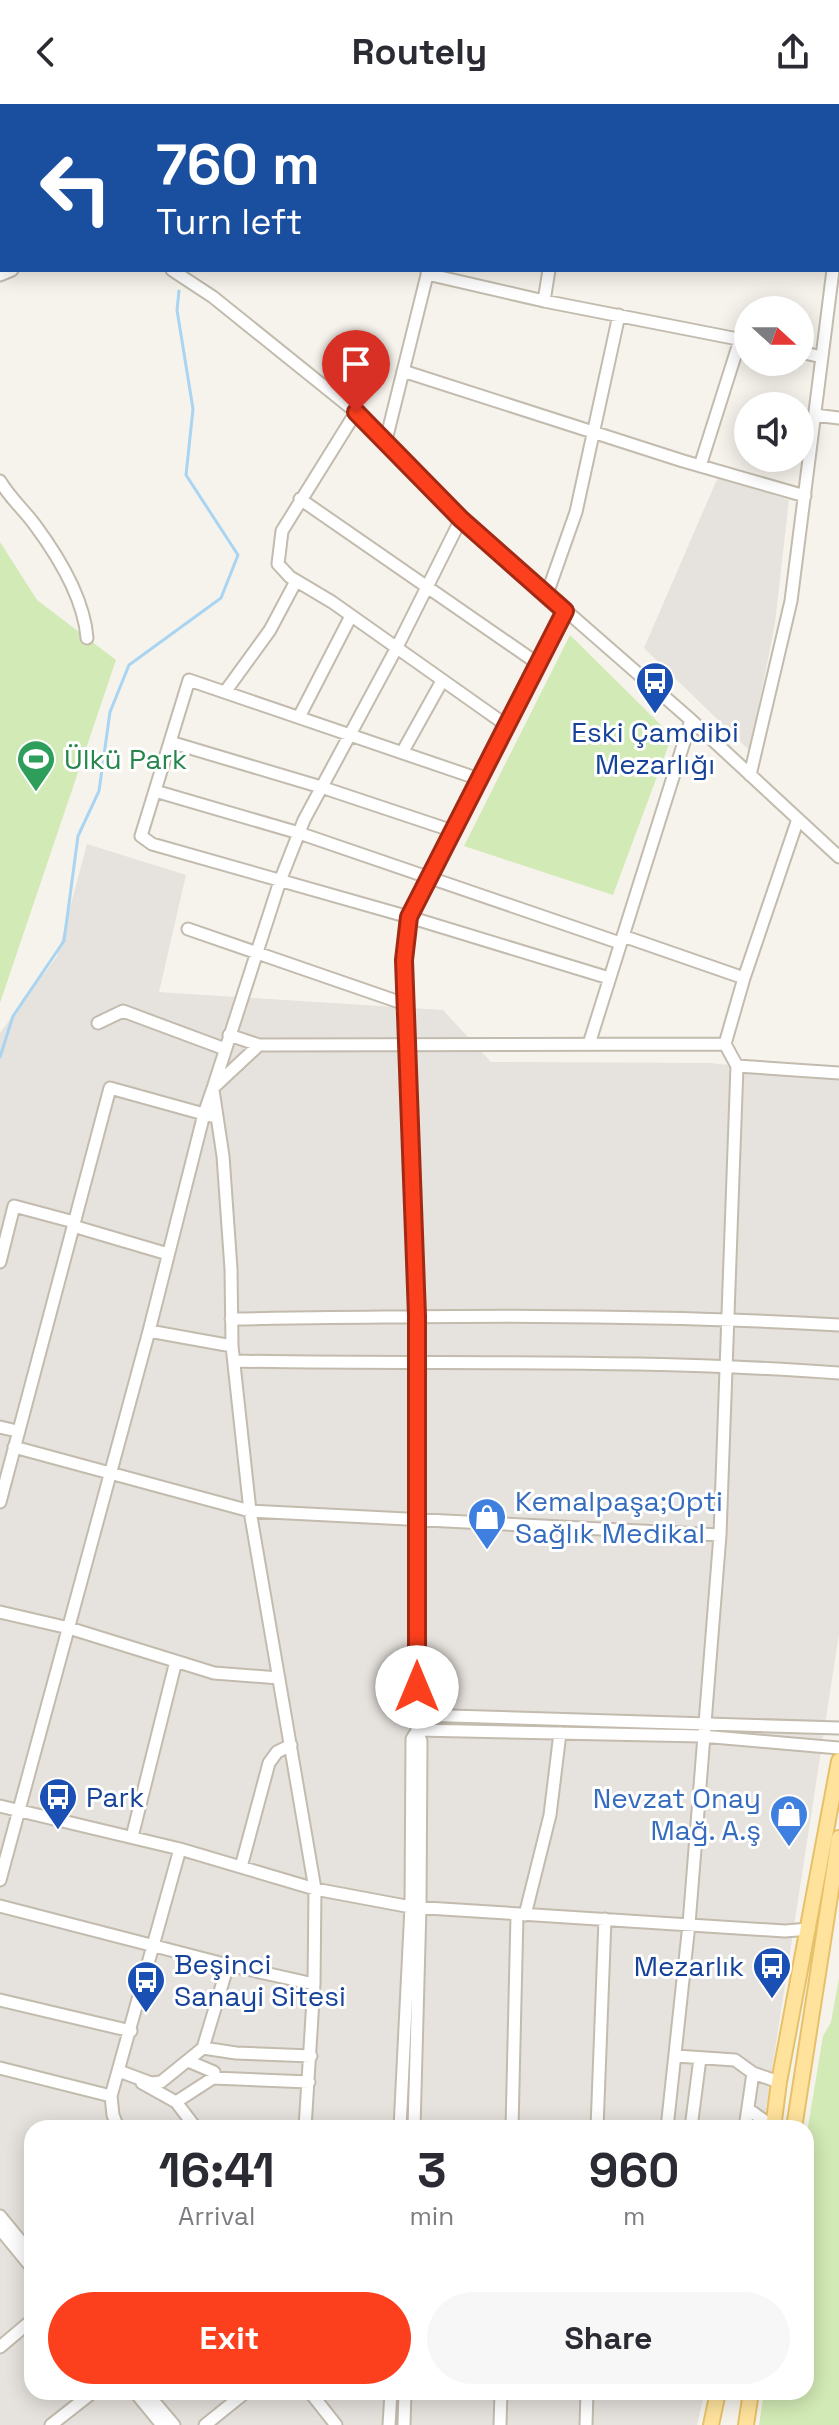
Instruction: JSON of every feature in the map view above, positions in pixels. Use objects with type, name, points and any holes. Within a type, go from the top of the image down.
[{"type":"main road","points":[[774,2120],[839,1761]]},
{"type":"main road","points":[[795,2120],[839,1838]]},
{"type":"main road","points":[[711,2425],[716,2400]]},
{"type":"main road","points":[[746,2425],[750,2400]]},
{"type":"street","points":[[175,272],[213,297],[356,412],[461,519],[691,720],[838,858]]},
{"type":"street","points":[[386,440],[427,272],[544,301],[734,339]]},
{"type":"street","points":[[544,301],[549,272]]},
{"type":"street","points":[[750,775],[791,601],[833,272]]},
{"type":"street","points":[[547,594],[576,512],[619,315]]},
{"type":"street","points":[[814,355],[822,357]]},
{"type":"street","points":[[700,466],[734,369]]},
{"type":"street","points":[[403,371],[700,466],[805,496]]},
{"type":"street","points":[[356,412],[282,531],[278,564],[296,581],[506,725]]},
{"type":"street","points":[[815,415],[839,418]]},
{"type":"street","points":[[0,481],[8,495],[35,525],[77,594],[85,617],[87,638]]},
{"type":"street","points":[[300,499],[537,663]]},
{"type":"street","points":[[0,1880],[149,1331],[204,1114],[280,881],[321,787],[396,649],[461,519]]},
{"type":"street","points":[[225,692],[270,630],[296,581]]},
{"type":"street","points":[[414,2120],[421,1741],[417,1731],[417,1316],[404,960],[409,917],[565,611]]},
{"type":"street","points":[[299,717],[351,616]]},
{"type":"street","points":[[479,779],[189,680],[141,836],[152,844],[609,978]]},
{"type":"street","points":[[403,751],[442,681]]},
{"type":"street","points":[[589,1044],[691,720]]},
{"type":"street","points":[[170,742],[453,831]]},
{"type":"street","points":[[155,791],[299,833],[744,978]]},
{"type":"street","points":[[668,2120],[689,1924],[720,1535],[737,1066],[725,1044],[798,819]]},
{"type":"street","points":[[188,929],[405,1004]]},
{"type":"street","points":[[98,1023],[123,1011],[225,1049]]},
{"type":"street","points":[[229,1035],[259,1045],[725,1044]]},
{"type":"street","points":[[213,1089],[259,1045]]},
{"type":"street","points":[[737,1066],[839,1073]]},
{"type":"street","points":[[0,1502],[110,1088],[219,1118]]},
{"type":"street","points":[[213,1089],[219,1118],[231,1269],[232,1346],[250,1511],[315,1889],[314,1984],[306,2120]]},
{"type":"street","points":[[0,1262],[14,1206],[168,1254]]},
{"type":"street","points":[[231,1319],[417,1316],[728,1319],[839,1325]]},
{"type":"street","points":[[149,1331],[232,1346]]},
{"type":"street","points":[[234,1361],[417,1365],[726,1365],[839,1373]]},
{"type":"street","points":[[0,1427],[17,1431]]},
{"type":"street","points":[[14,1447],[250,1511],[720,1535]]},
{"type":"street","points":[[0,1612],[69,1628],[214,1673],[279,1678]]},
{"type":"street","points":[[132,1837],[176,1661]]},
{"type":"street","points":[[417,1715],[703,1730],[839,1748]]},
{"type":"street","points":[[417,1731],[560,1733],[839,1728]]},
{"type":"street","points":[[512,2120],[521,1915],[550,1815],[560,1733]]},
{"type":"street","points":[[241,1867],[269,1763],[277,1752],[291,1745]]},
{"type":"street","points":[[0,1806],[180,1849],[315,1889],[416,1907],[785,1931],[809,1929]]},
{"type":"street","points":[[115,2120],[111,2096],[180,1849]]},
{"type":"street","points":[[0,1906],[314,1984]]},
{"type":"street","points":[[401,2120],[416,1907]]},
{"type":"street","points":[[597,2120],[605,1919]]},
{"type":"street","points":[[119,2071],[151,2083],[161,2082],[203,2048],[228,1965]]},
{"type":"street","points":[[0,2000],[131,2031]]},
{"type":"street","points":[[203,2048],[311,2056]]},
{"type":"street","points":[[176,2102],[213,2075],[219,2051]]},
{"type":"street","points":[[676,2056],[735,2060],[753,2073],[779,2082]]},
{"type":"street","points":[[692,2120],[700,2058]]},
{"type":"street","points":[[188,2061],[213,2075],[309,2082]]},
{"type":"street","points":[[0,2068],[111,2096]]},
{"type":"street","points":[[119,2071],[176,2102],[190,2120]]},
{"type":"street","points":[[746,2120],[753,2073]]},
{"type":"street","points":[[748,2109],[762,2120]]},
{"type":"street","points":[[0,2216],[24,2245]]},
{"type":"street","points":[[0,2229],[24,2258]]},
{"type":"street","points":[[0,2347],[24,2327]]},
{"type":"street","points":[[51,2425],[83,2400]]},
{"type":"street","points":[[142,2400],[162,2425]]},
{"type":"street","points":[[153,2400],[174,2425]]},
{"type":"street","points":[[205,2425],[236,2400]]},
{"type":"street","points":[[316,2400],[336,2425]]},
{"type":"street","points":[[389,2425],[391,2400]]},
{"type":"street","points":[[404,2425],[405,2400]]},
{"type":"street","points":[[500,2425],[501,2400]]},
{"type":"street","points":[[586,2425],[587,2400]]},
{"type":"shaded area","points":[[718,477],[789,500],[775,623],[750,751],[644,648]]},
{"type":"shaded area","points":[[87,844],[186,875],[159,992],[443,1010],[491,1062],[710,1063],[839,1077],[839,1634],[764,2120],[24,2120],[24,2400],[703,2400],[697,2425],[0,2425],[0,1033],[57,956]]},
{"type":"green space","name":"Ülkü Park","points":[[0,542],[37,600],[116,660],[0,1003]]},
{"type":"green space","points":[[570,635],[672,736],[613,895],[464,846]]},
{"type":"green space","points":[[839,1978],[839,2425],[759,2425],[763,2400],[814,2400],[814,2120],[809,2120],[823,2036],[831,2022]]},
{"type":"waterway","points":[[0,1057],[13,1016],[64,941],[78,836],[99,791],[110,712],[129,665],[221,598],[238,555],[186,475],[193,409],[177,310],[179,291]]},
{"type":"place","name":"Eski Çamdibi Mezarlığı","points":[[655,715]]},
{"type":"place","name":"Ülkü Park","points":[[36,793]]},
{"type":"place","name":"Kemalpaşa;Opti Sağlık Medikal","points":[[487,1551]]},
{"type":"place","name":"Park","points":[[58,1831]]},
{"type":"place","name":"Nevzat Onay Mağ. A.ş","points":[[789,1848]]},
{"type":"place","name":"Mezarlık","points":[[772,2000]]},
{"type":"place","name":"Beşinci Sanayi Sitesi","points":[[146,2014]]},
{"type":"route","points":[[356,412],[461,519],[565,611],[409,917],[404,960],[417,1316],[417,1687]]}]
